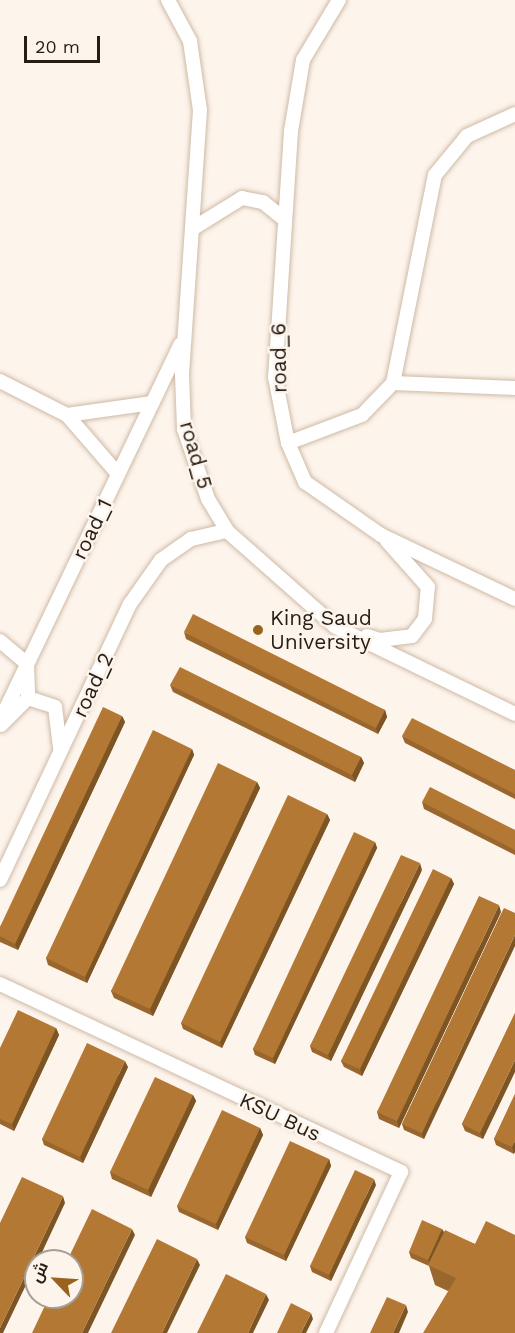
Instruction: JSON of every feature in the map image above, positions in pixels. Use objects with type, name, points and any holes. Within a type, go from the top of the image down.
[{"type":"lane","name":"road_5","points":[[168,0],[190,41],[198,78],[192,230],[184,337],[184,429],[208,499],[227,531],[336,627],[515,714]]},
{"type":"lane","name":"road_6","points":[[339,0],[303,60],[284,219],[275,377],[288,443],[305,482],[381,535],[515,599]]},
{"type":"lane","points":[[288,443],[362,415],[393,383],[435,175],[467,136],[515,114]]},
{"type":"lane","points":[[192,230],[242,198],[263,202],[284,219]]},
{"type":"lane","name":"road_1","points":[[0,721],[184,337]]},
{"type":"lane","points":[[0,381],[67,415],[118,474]]},
{"type":"lane","points":[[393,383],[515,388]]},
{"type":"lane","points":[[67,415],[152,403]]},
{"type":"lane","name":"road_2","points":[[0,880],[130,604],[161,560],[191,538],[227,531]]},
{"type":"lane","points":[[336,627],[381,640],[412,636],[425,619],[428,587],[381,535]]},
{"type":"lane","points":[[0,641],[27,664],[28,698],[0,726]]},
{"type":"lane","points":[[28,698],[55,707],[62,726],[60,756]]},
{"type":"lane","name":"KSU Bus","points":[[0,984],[401,1172],[326,1333]]},
{"type":"building","points":[[193,614],[385,710],[376,728],[184,632]]},
{"type":"building","points":[[180,667],[361,757],[352,775],[170,685]]},
{"type":"building","points":[[103,707],[122,716],[15,944],[0,936],[0,927]]},
{"type":"building","points":[[412,718],[515,770],[515,794],[402,736]]},
{"type":"building","points":[[153,730],[192,749],[85,977],[46,958]]},
{"type":"building","points":[[218,763],[257,782],[150,1009],[111,991]]},
{"type":"building","points":[[430,787],[515,830],[515,850],[422,802]]},
{"type":"building","points":[[288,795],[327,814],[220,1042],[181,1023]]},
{"type":"building","points":[[354,832],[375,842],[273,1058],[253,1049]]},
{"type":"building","points":[[401,855],[420,863],[328,1055],[310,1046]]},
{"type":"building","points":[[433,869],[451,878],[360,1069],[341,1061]]},
{"type":"building","points":[[479,896],[499,905],[397,1121],[377,1112]]},
{"type":"building","points":[[504,908],[515,913],[515,935],[422,1133],[402,1124]]},
{"type":"building","points":[[18,1010],[56,1028],[12,1124],[0,1119],[0,1048]]},
{"type":"building","points":[[515,1013],[515,1060],[480,1133],[462,1124]]},
{"type":"building","points":[[87,1043],[125,1061],[80,1157],[42,1139]]},
{"type":"building","points":[[155,1077],[193,1095],[148,1190],[110,1172]]},
{"type":"building","points":[[515,1094],[515,1141],[512,1147],[494,1139]]},
{"type":"building","points":[[222,1110],[260,1128],[216,1224],[177,1206]]},
{"type":"building","points":[[290,1141],[329,1159],[284,1255],[245,1237]]},
{"type":"building","points":[[355,1170],[374,1179],[329,1275],[310,1266]]},
{"type":"building","points":[[22,1177],[63,1196],[38,1249],[24,1249],[24,1278],[0,1328],[0,1223]]},
{"type":"building","points":[[92,1209],[132,1229],[82,1333],[32,1333],[43,1309],[84,1309],[84,1249],[73,1249]]},
{"type":"building","points":[[422,1220],[442,1229],[428,1260],[409,1252]]},
{"type":"building","points":[[486,1221],[515,1235],[515,1333],[423,1333],[456,1278],[428,1265],[445,1230],[475,1244]]},
{"type":"building","points":[[157,1239],[197,1259],[162,1333],[111,1333]]},
{"type":"building","points":[[226,1274],[266,1294],[248,1333],[197,1333]]},
{"type":"building","points":[[387,1297],[406,1305],[393,1333],[370,1333]]},
{"type":"building","points":[[291,1303],[311,1313],[301,1333],[277,1333]]},
{"type":"place","name":"King Saud University","points":[[258,630]]}]
